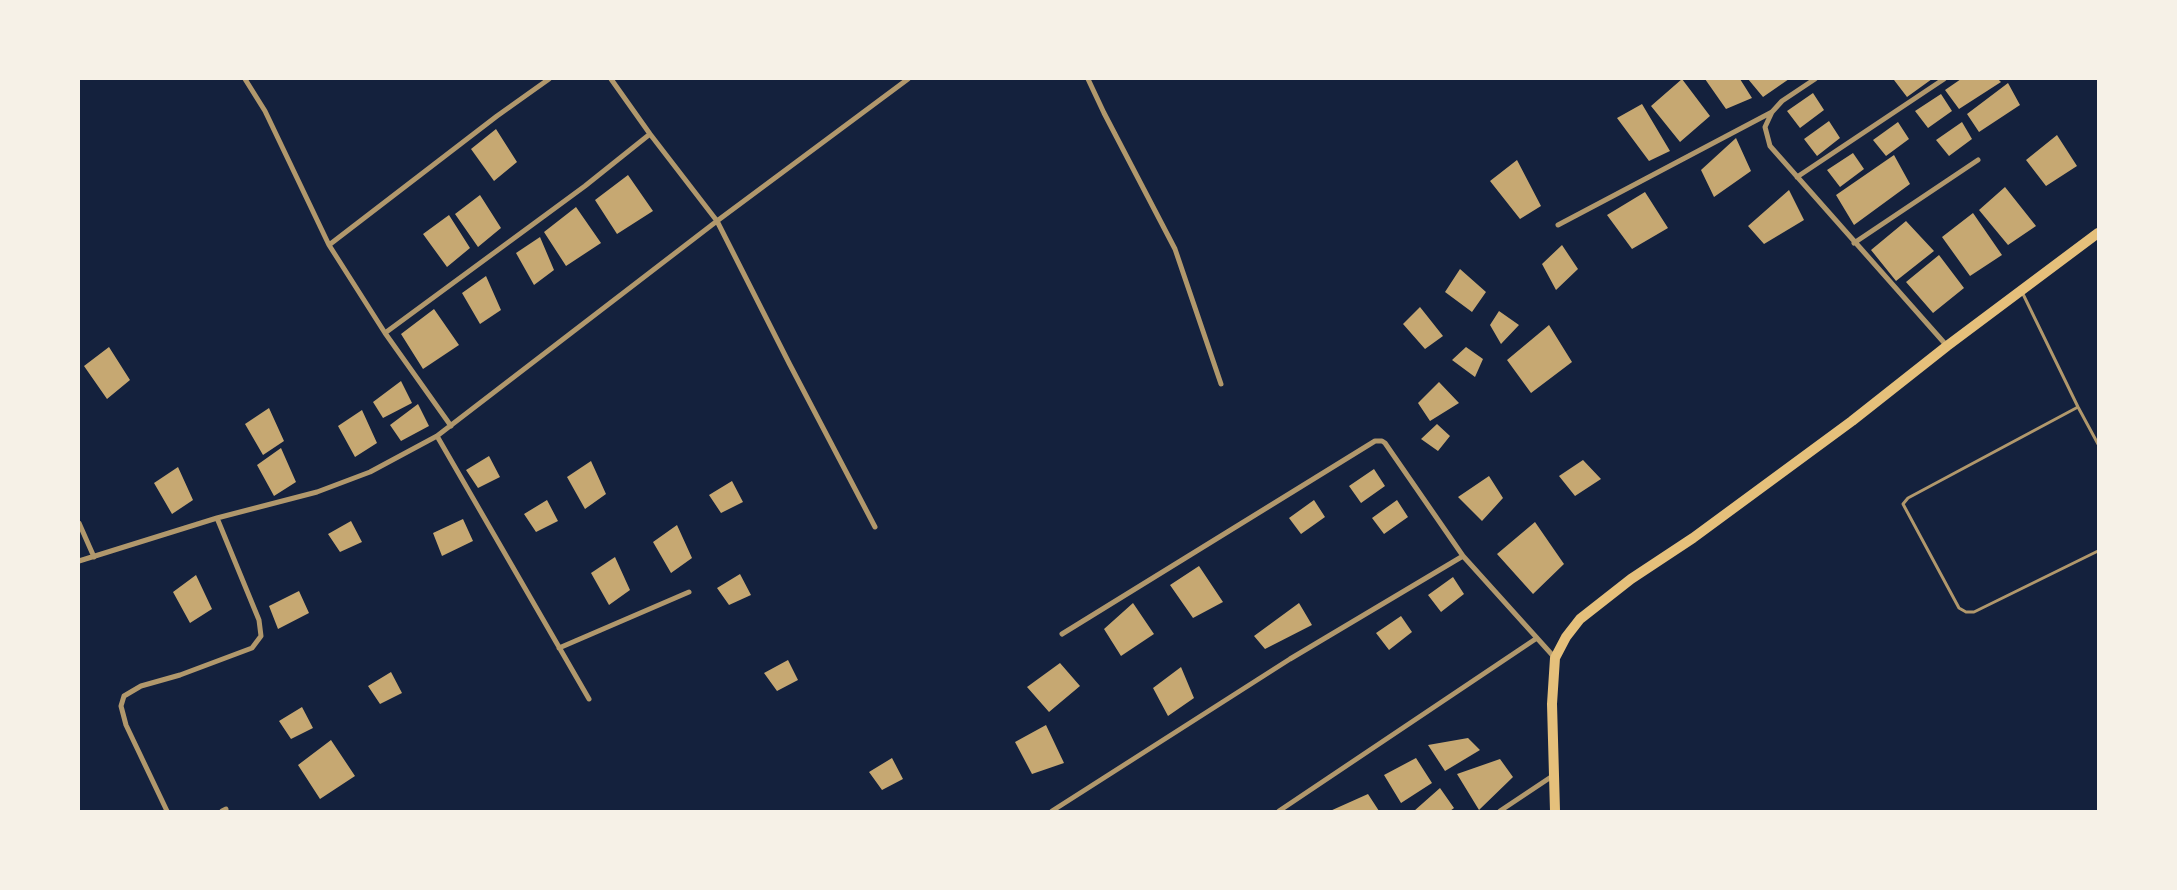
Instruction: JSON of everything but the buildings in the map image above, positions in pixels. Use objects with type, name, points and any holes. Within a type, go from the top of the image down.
[{"type":"main road","points":[[1555,811],[1552,704],[1555,658],[1566,637],[1580,619],[1598,603],[1760,490],[2098,233]]},
{"type":"street","points":[[246,79],[265,111],[329,245],[385,333],[451,426]]},
{"type":"street","points":[[329,245],[497,116],[549,79]]},
{"type":"street","points":[[611,79],[650,134],[717,221],[875,527]]},
{"type":"street","points":[[79,562],[217,518],[317,492],[370,472],[438,436],[717,221],[908,79]]},
{"type":"street","points":[[1088,79],[1175,249],[1221,384]]},
{"type":"street","points":[[1558,225],[1772,112],[1782,101],[1816,79]]},
{"type":"street","points":[[1797,177],[1944,79]]},
{"type":"street","points":[[1772,112],[1766,127],[1770,146],[1947,346]]},
{"type":"street","points":[[385,333],[585,186],[650,134]]},
{"type":"street","points":[[1854,243],[1978,160]]},
{"type":"street","points":[[438,436],[588,699]]},
{"type":"street","points":[[1062,634],[1374,441],[1382,441],[1463,556],[1555,658]]},
{"type":"street","points":[[167,811],[126,725],[121,706],[124,696],[134,688],[180,674],[252,648],[261,636],[259,620],[217,518]]},
{"type":"street","points":[[79,524],[94,557]]},
{"type":"street","points":[[1052,811],[1290,659],[1463,556]]},
{"type":"street","points":[[559,648],[689,592]]},
{"type":"street","points":[[1278,811],[1538,638]]},
{"type":"street","points":[[1500,811],[1554,775]]},
{"type":"lane","points":[[2022,292],[2098,444]]},
{"type":"lane","points":[[2078,407],[1908,498],[1903,504],[1959,608],[1966,612],[1974,612],[2098,551]]}]
